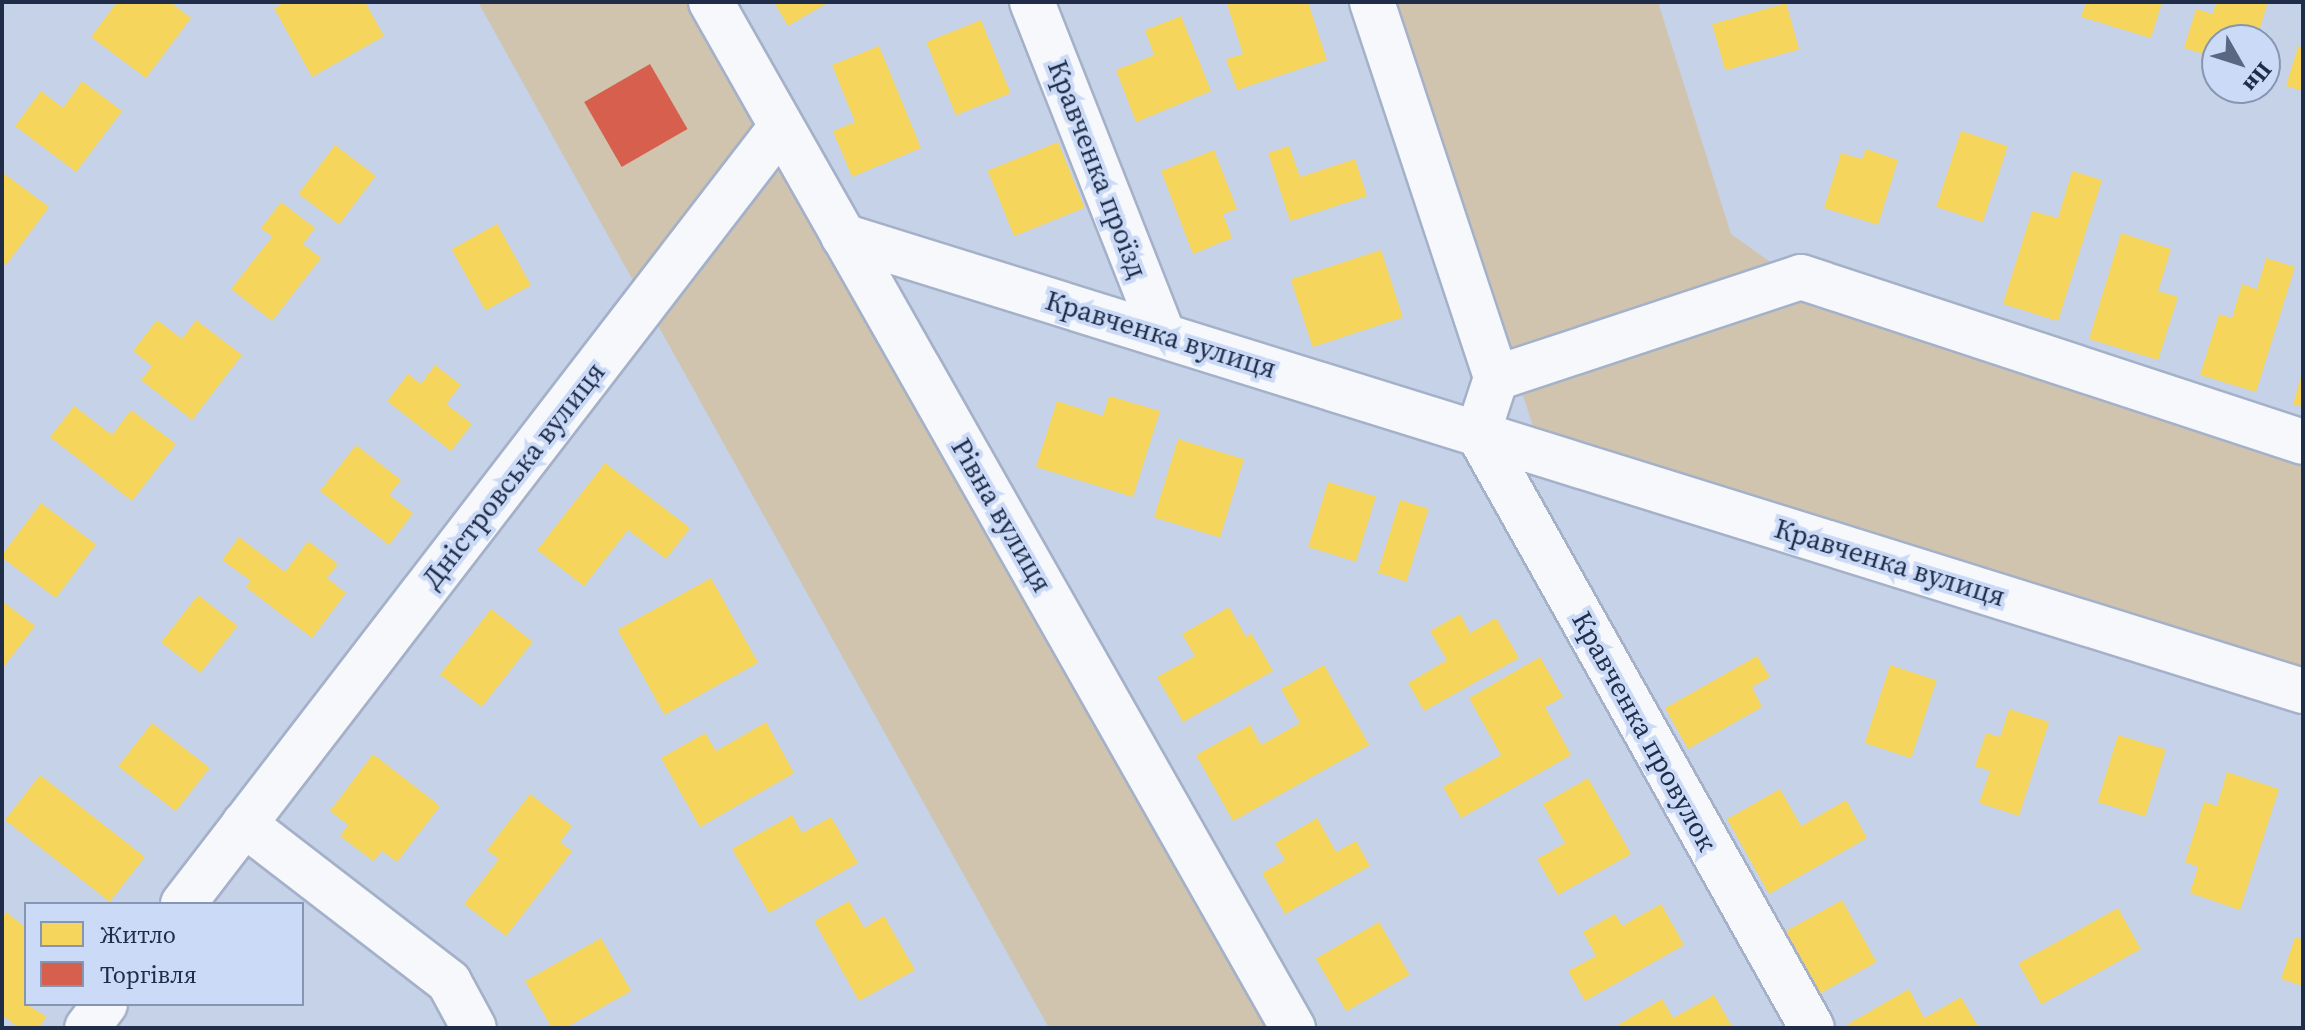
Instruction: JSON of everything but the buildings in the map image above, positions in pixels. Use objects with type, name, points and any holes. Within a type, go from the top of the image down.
[{"type":"street","name":"Рівна вулиця","points":[[711,2],[1293,1028]]},
{"type":"street","name":"Кравченка проїзд","points":[[1032,2],[1163,335]]},
{"type":"street","points":[[1372,2],[1496,378],[1478,433]]},
{"type":"street","name":"Дністровська вулиця","points":[[185,902],[781,127]]},
{"type":"street","name":"Кравченка вулиця","points":[[843,236],[2303,691]]},
{"type":"street","points":[[1496,378],[1801,277],[2303,442]]},
{"type":"street","name":"Кравченка провулок","points":[[1478,433],[1812,1028]]},
{"type":"street","points":[[244,824],[449,982],[474,1028]]},
{"type":"street","points":[[87,1028],[104,1006]]},
{"type":"shaded area","points":[[478,2],[701,2],[1282,1028],[1049,1028]]},
{"type":"shaded area","points":[[1394,2],[1658,2],[1731,234],[1821,298],[2303,457],[2303,670],[1533,426]]}]
